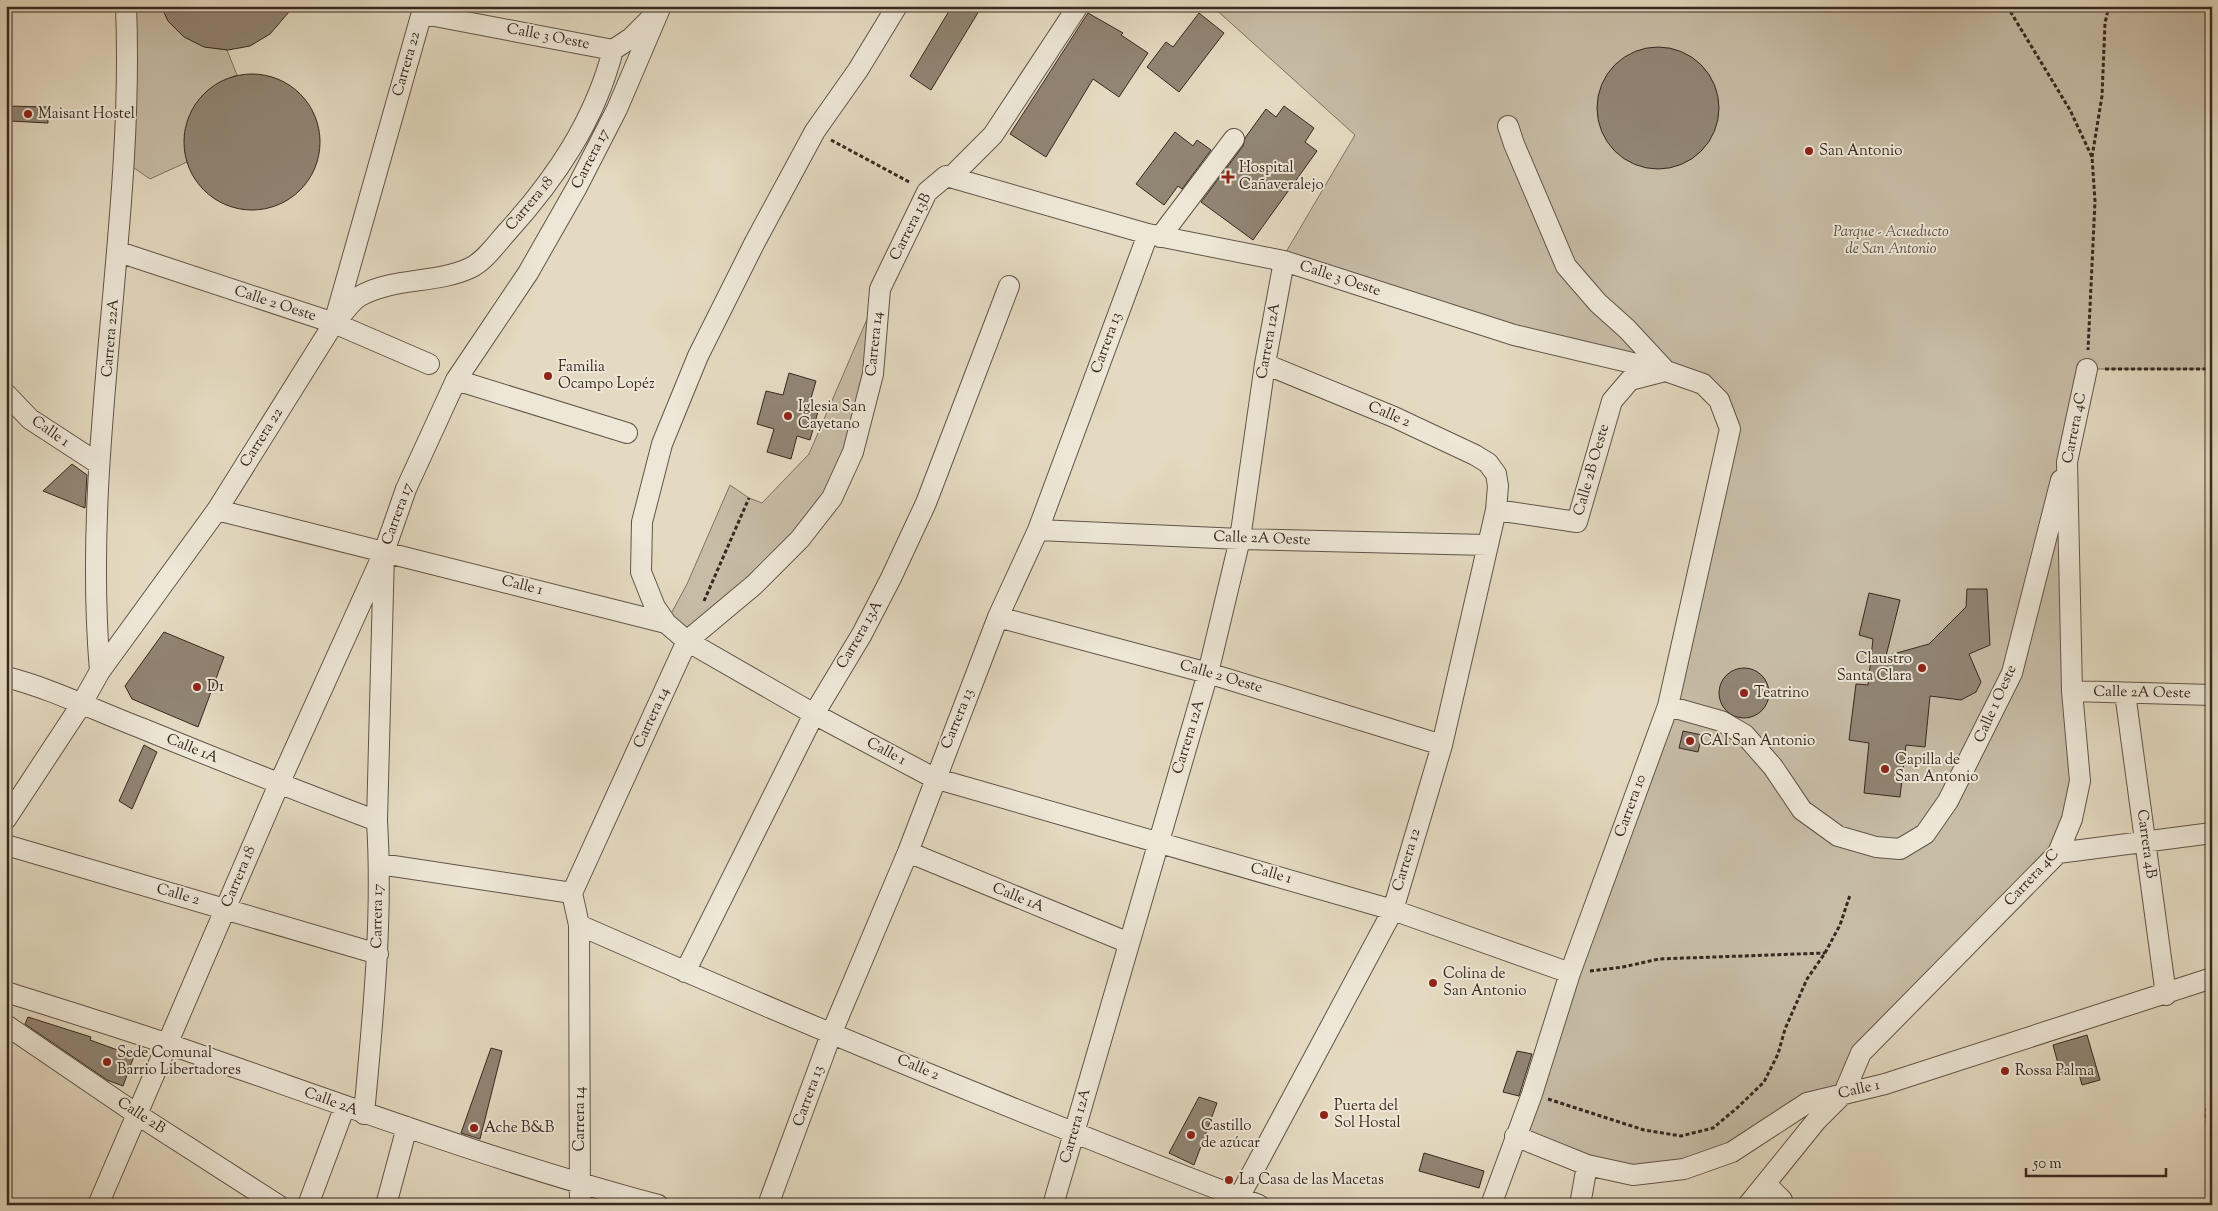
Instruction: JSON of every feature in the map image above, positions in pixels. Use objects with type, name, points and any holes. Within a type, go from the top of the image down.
[{"type":"street","name":"Carrera 22A","points":[[100,670],[95,612],[99,464],[119,252],[124,161],[126,6]]},
{"type":"street","points":[[666,623],[655,607],[641,572],[642,522],[662,444],[698,356],[815,131],[858,70],[897,6]]},
{"type":"street","name":"Carrera 13B","points":[[880,289],[927,192],[940,179],[952,176],[993,135],[1078,6]]},
{"type":"street","points":[[612,50],[632,38],[660,8]]},
{"type":"street","name":"Carrera 17","points":[[364,1114],[378,954],[380,864],[378,821],[384,552],[406,489],[456,380],[528,273],[577,187],[617,109],[660,8]]},
{"type":"street","name":"Calle 3 Oeste","points":[[424,14],[612,50]]},
{"type":"street","name":"Carrera 22","points":[[6,819],[82,705],[100,670],[216,510],[334,323],[415,34],[421,16],[424,14]]},
{"type":"street","name":"Carrera 18","points":[[334,323],[359,296],[388,286],[471,268],[490,252],[556,174],[584,128],[604,82],[612,50]]},
{"type":"street","points":[[1508,126],[1566,266],[1598,303],[1627,328],[1666,371]]},
{"type":"street","name":"Carrera 13","points":[[768,1205],[832,1032],[908,852],[934,778],[998,617],[1038,530],[1154,235],[1234,139]]},
{"type":"street","name":"Calle 3 Oeste","points":[[952,176],[1092,220],[1154,235],[1284,261],[1514,335],[1666,371],[1703,384],[1719,400]]},
{"type":"street","name":"Calle 2 Oeste","points":[[119,252],[334,323],[429,364]]},
{"type":"street","name":"Carrera 12A","points":[[1053,1205],[1208,672],[1240,539],[1265,364],[1284,261]]},
{"type":"street","name":"Carrera 13A","points":[[685,972],[814,714],[862,634],[895,570],[926,503],[1009,286]]},
{"type":"street","name":"Carrera 14","points":[[580,1205],[579,925],[572,893],[687,641],[754,584],[800,539],[832,498],[853,452],[873,374],[880,289]]},
{"type":"street","name":"Calle 2","points":[[1265,364],[1450,442],[1488,463],[1496,474],[1498,486]]},
{"type":"street","name":"Carrera 4C","points":[[1748,1205],[1816,1121],[1844,1093],[1861,1054],[2058,853],[2072,819],[2080,782],[2072,691],[2067,462],[2087,368]]},
{"type":"street","name":"Calle 2B Oeste","points":[[1496,510],[1577,522],[1612,401],[1630,380],[1666,371]]},
{"type":"street","points":[[456,380],[627,433]]},
{"type":"street","name":"Calle 1","points":[[6,394],[30,419],[99,464]]},
{"type":"street","name":"Carrera 10","points":[[1491,1205],[1532,1094],[1570,973],[1668,706],[1730,429],[1719,400]]},
{"type":"street","name":"Calle 1 Oeste","points":[[1668,706],[1721,721],[1744,735],[1773,766],[1802,810],[1838,836],[1876,847],[1900,849],[1925,834],[1948,801],[2012,672],[2053,508],[2067,462]]},
{"type":"street","name":"Carrera 12","points":[[1237,1201],[1393,910],[1442,745],[1496,510],[1498,486]]},
{"type":"street","name":"Calle 1","points":[[216,510],[666,623],[687,641],[814,714],[934,778],[1393,910],[1570,973]]},
{"type":"street","name":"Calle 2A Oeste","points":[[1038,530],[1240,539],[1487,545]]},
{"type":"street","name":"Carrera 18","points":[[98,1205],[279,784],[384,552]]},
{"type":"street","name":"Calle 2 Oeste","points":[[998,617],[1208,672],[1442,745]]},
{"type":"street","name":"Calle 1A","points":[[6,677],[40,686],[82,705],[279,784],[378,821]]},
{"type":"street","name":"Calle 2A Oeste","points":[[2072,691],[2212,695]]},
{"type":"street","name":"Carrera 4B","points":[[2125,693],[2166,995]]},
{"type":"street","points":[[2058,853],[2212,833]]},
{"type":"street","name":"Calle 2","points":[[6,845],[378,954]]},
{"type":"street","name":"Calle 1A","points":[[908,852],[1128,943]]},
{"type":"street","points":[[380,864],[572,893]]},
{"type":"street","name":"Calle 2","points":[[579,925],[685,972],[1074,1134],[1237,1201],[1259,1205]]},
{"type":"street","name":"Calle 1","points":[[1515,1136],[1587,1165],[1633,1175],[1684,1169],[1732,1152],[1807,1103],[1885,1084],[2166,995],[2212,978]]},
{"type":"street","name":"Calle 2A","points":[[6,992],[167,1044],[364,1114],[580,1184],[658,1205]]},
{"type":"street","name":"Calle 2B","points":[[6,1025],[138,1115],[278,1205]]},
{"type":"street","points":[[308,1205],[345,1106]]},
{"type":"street","points":[[386,1205],[406,1127]]},
{"type":"street","points":[[1580,1205],[1587,1165]]},
{"type":"street","points":[[1766,1184],[1782,1200],[1783,1205]]},
{"type":"path","points":[[2109,6],[2105,22],[2102,96],[2092,157],[2095,201],[2087,368],[2212,369]]},
{"type":"path","points":[[2009,7],[2070,110],[2092,157]]},
{"type":"path","points":[[2212,74],[2210,128],[2212,137]]},
{"type":"path","points":[[815,131],[927,192]]},
{"type":"path","points":[[702,605],[749,498]]},
{"type":"path","points":[[1532,1094],[1644,1130],[1681,1136],[1713,1128],[1764,1082],[1778,1054],[1785,1029],[1807,978],[1825,954],[1840,925],[1850,895]]},
{"type":"path","points":[[1570,973],[1623,967],[1659,959],[1825,954]]},
{"type":"path","points":[[2212,1069],[2206,1114],[2212,1160]]},
{"type":"green space","points":[[126,6],[161,6],[173,25],[187,38],[205,46],[227,50],[237,75],[210,90],[194,108],[186,132],[187,162],[150,179],[124,161]]},
{"type":"green space","name":"Parque - Acueducto de San Antonio","points":[[1212,6],[2212,6],[2212,369],[2087,369],[2067,462],[2080,781],[2058,853],[1861,1053],[1844,1093],[1732,1152],[1633,1175],[1515,1136],[1661,726],[1730,429],[1703,384],[1514,335],[1286,252],[1355,135]]},
{"type":"green space","points":[[880,289],[879,309],[832,498],[687,641],[666,623],[687,584],[730,485],[749,498],[762,503],[809,454]]},
{"type":"green space","points":[[2212,1069],[2212,1160],[2206,1114]]},
{"type":"building","points":[[161,6],[294,6],[270,34],[250,46],[228,50],[204,47],[184,37],[168,21]]},
{"type":"building","points":[[952,6],[982,6],[931,90],[910,76]]},
{"type":"building","points":[[1088,13],[1123,33],[1121,35],[1148,53],[1119,97],[1093,79],[1046,157],[1010,134]]},
{"type":"building","points":[[1199,13],[1224,33],[1179,92],[1147,67],[1166,42],[1173,47]]},
{"type":"building","points":[[1658,47],[1670,48],[1681,52],[1692,57],[1701,65],[1709,74],[1714,85],[1718,96],[1718,120],[1714,131],[1709,142],[1701,151],[1692,159],[1681,164],[1670,168],[1658,169],[1646,168],[1635,164],[1624,159],[1615,151],[1607,142],[1602,131],[1598,120],[1597,108],[1598,96],[1602,85],[1607,74],[1615,65],[1624,57],[1635,52],[1646,48]]},
{"type":"building","points":[[252,74],[278,80],[300,94],[314,116],[320,142],[314,168],[300,190],[278,204],[252,210],[226,204],[204,190],[190,168],[184,142],[190,116],[204,94],[226,80]]},
{"type":"building","name":"Maisant Hostel","points":[[7,106],[47,107],[48,123],[10,121]]},
{"type":"building","points":[[1284,106],[1314,128],[1305,142],[1317,151],[1253,240],[1201,202],[1243,146],[1245,138],[1266,109],[1276,117]]},
{"type":"building","points":[[1175,132],[1193,146],[1197,140],[1211,150],[1182,189],[1178,186],[1164,205],[1136,184]]},
{"type":"building","name":"Iglesia San Cayetano","points":[[789,373],[816,381],[809,405],[819,408],[810,440],[797,436],[791,459],[767,452],[774,429],[757,424],[766,391],[783,395]]},
{"type":"building","points":[[72,464],[87,475],[85,508],[43,491]]},
{"type":"building","name":"Claustro Santa Clara","points":[[1967,589],[1987,589],[1990,645],[1969,654],[1981,682],[1976,692],[1961,700],[1930,696],[1925,747],[1906,745],[1900,797],[1864,793],[1869,743],[1849,740],[1856,684],[1868,685],[1873,639],[1859,635],[1869,593],[1900,600],[1886,656],[1929,644],[1966,607]]},
{"type":"building","points":[[164,632],[224,657],[198,727],[132,699],[125,686]]},
{"type":"building","name":"Teatrino","points":[[1739,668],[1749,668],[1762,675],[1769,688],[1769,698],[1762,711],[1749,718],[1739,718],[1730,714],[1723,707],[1719,698],[1719,688],[1723,679],[1730,672]]},
{"type":"building","name":"CAI San Antonio","points":[[1683,731],[1702,735],[1698,752],[1679,748]]},
{"type":"building","points":[[144,745],[157,752],[132,809],[119,801]]},
{"type":"building","points":[[28,1017],[91,1037],[90,1040],[134,1056],[123,1086],[107,1080],[25,1024]]},
{"type":"building","points":[[2087,1035],[2100,1080],[2082,1085],[2078,1070],[2061,1075],[2053,1045]]},
{"type":"building","points":[[491,1048],[502,1051],[480,1139],[461,1133]]},
{"type":"building","points":[[1517,1051],[1532,1054],[1519,1096],[1503,1092]]},
{"type":"building","points":[[1199,1097],[1217,1103],[1194,1165],[1169,1153]]},
{"type":"building","points":[[1424,1153],[1484,1171],[1479,1188],[1419,1171]]},
{"type":"place","name":"Maisant Hostel","points":[[28,114]]},
{"type":"place","name":"San Antonio","points":[[1809,151]]},
{"type":"place","name":"Hospital Cañaveralejo","points":[[1228,177]]},
{"type":"place","name":"Familia Ocampo Lopéz","points":[[548,376]]},
{"type":"place","name":"Iglesia San Cayetano","points":[[788,416]]},
{"type":"place","name":"Claustro Santa Clara","points":[[1922,668]]},
{"type":"place","name":"D1","points":[[197,687]]},
{"type":"place","name":"Teatrino","points":[[1744,693]]},
{"type":"place","name":"CAI San Antonio","points":[[1690,741]]},
{"type":"place","name":"Capilla de San Antonio","points":[[1885,769]]},
{"type":"place","name":"Colina de San Antonio","points":[[1433,983]]},
{"type":"place","name":"Sede Comunal Barrio Libertadores","points":[[107,1062]]},
{"type":"place","name":"Rossa Palma","points":[[2005,1071]]},
{"type":"place","name":"Puerta del Sol Hostal","points":[[1324,1115]]},
{"type":"place","name":"Ache B&B","points":[[474,1128]]},
{"type":"place","name":"Castillo de azúcar","points":[[1191,1135]]},
{"type":"place","name":"La Casa de las Macetas","points":[[1229,1180]]}]
